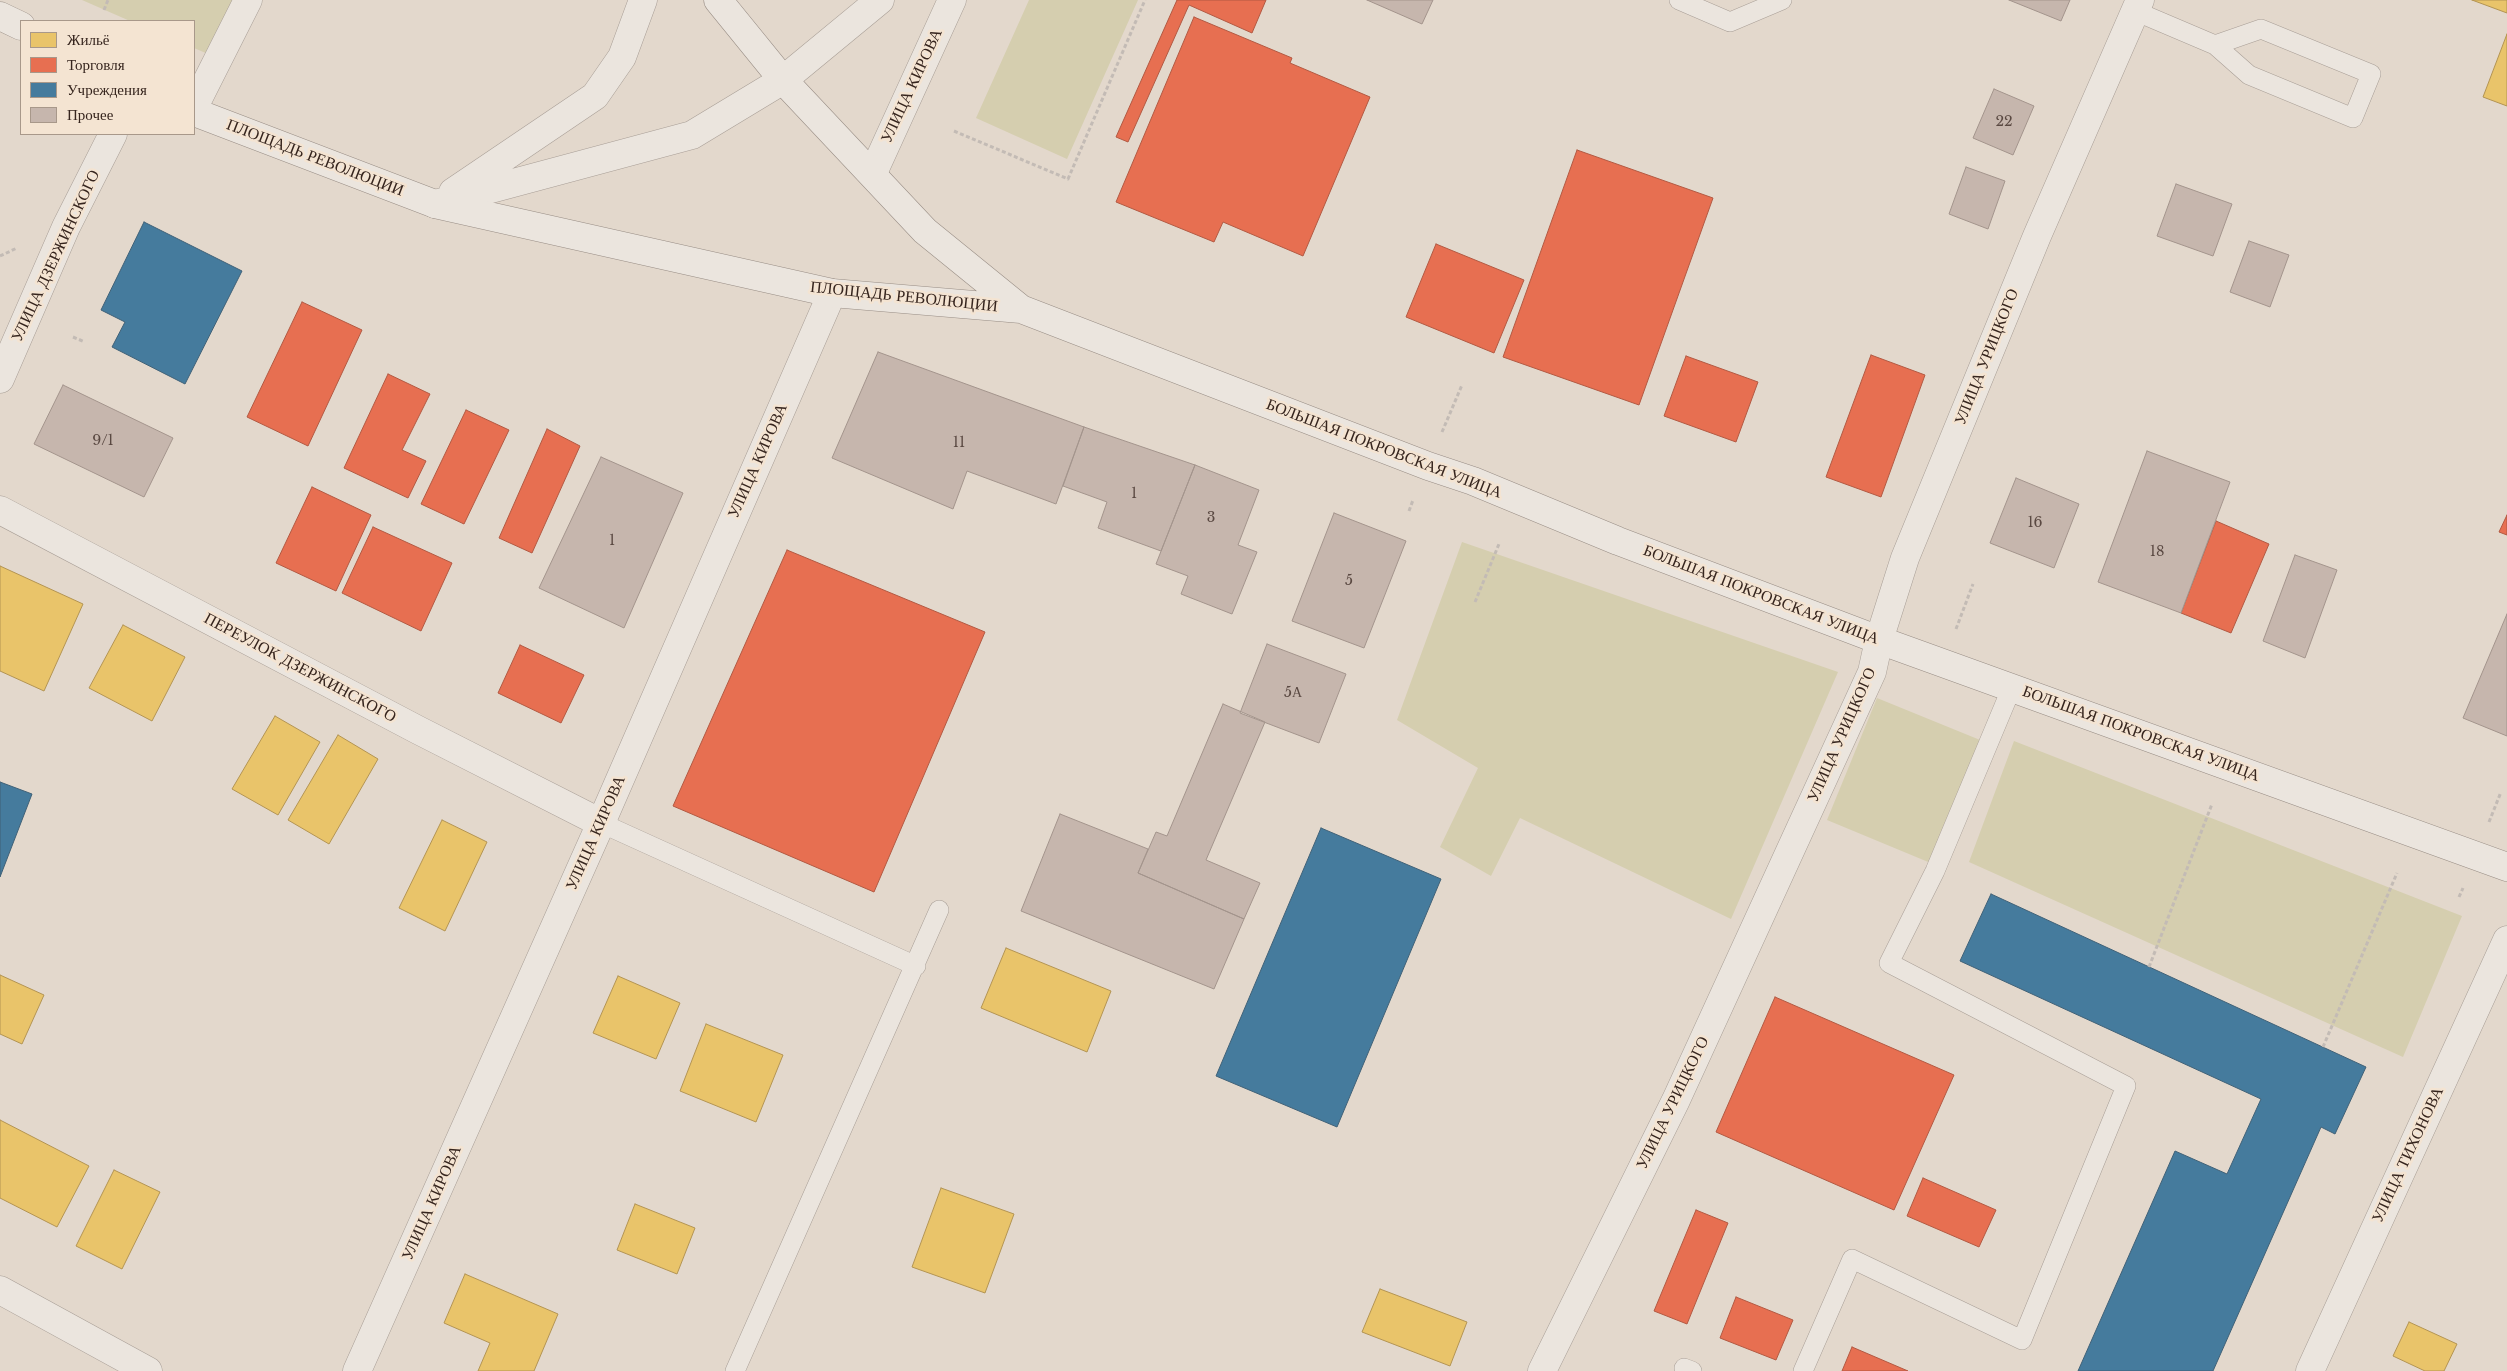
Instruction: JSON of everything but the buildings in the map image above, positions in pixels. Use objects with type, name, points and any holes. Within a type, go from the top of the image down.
[{"type":"street","points":[[195,106],[248,0]]},
{"type":"street","points":[[436,204],[595,96],[622,57],[643,0]]},
{"type":"street","name":"ПЛОЩАДЬ РЕВОЛЮЦИИ","points":[[718,0],[783,80],[873,173],[925,231],[1021,309]]},
{"type":"street","points":[[436,204],[692,135],[783,80],[880,0]]},
{"type":"street","name":"УЛИЦА КИРОВА","points":[[873,173],[952,0]]},
{"type":"street","name":"УЛИЦА УРИЦКОГО","points":[[1542,1371],[1680,1092],[1872,672],[1904,558],[2037,236],[2137,6]]},
{"type":"street","points":[[0,16],[20,26]]},
{"type":"street","name":"ПЛОЩАДЬ РЕВОЛЮЦИИ","points":[[195,112],[436,204],[832,293],[1021,309]]},
{"type":"street","name":"УЛИЦА ДЗЕРЖИНСКОГО","points":[[0,379],[66,227],[112,135]]},
{"type":"street","name":"УЛИЦА КИРОВА","points":[[357,1371],[601,823],[832,293]]},
{"type":"street","name":"БОЛЬШАЯ ПОКРОВСКАЯ УЛИЦА","points":[[1021,309],[1428,466],[1473,481],[1618,541],[1880,640],[2507,867]]},
{"type":"street","name":"ПЕРЕУЛОК ДЗЕРЖИНСКОГО","points":[[0,510],[418,730],[601,823]]},
{"type":"street","name":"УЛИЦА ТИХОНОВА","points":[[2310,1371],[2507,940]]},
{"type":"street","points":[[0,1290],[148,1371]]},
{"type":"lane","points":[[1679,0],[1730,22],[1782,0]]},
{"type":"lane","points":[[2137,6],[2215,45],[2249,75],[2353,118],[2371,74],[2261,29],[2215,45]]},
{"type":"lane","points":[[1803,1371],[1852,1260],[2022,1340],[2126,1086],[1889,963],[1935,871],[2012,688]]},
{"type":"lane","points":[[601,823],[916,966]]},
{"type":"lane","points":[[735,1371],[916,966],[939,910]]},
{"type":"path","points":[[104,10],[108,0]]},
{"type":"path","points":[[954,131],[1068,179],[1145,0]]},
{"type":"path","points":[[73,337],[85,342]]},
{"type":"path","points":[[1475,602],[1499,544]]},
{"type":"path","points":[[2149,967],[2212,804]]},
{"type":"path","points":[[2323,1048],[2397,873]]},
{"type":"shaded area","points":[[82,0],[244,0],[215,57],[195,48],[195,20],[128,20]]},
{"type":"shaded area","points":[[1029,0],[1138,0],[1067,159],[976,118]]},
{"type":"shaded area","points":[[1462,542],[1838,672],[1731,919],[1520,818],[1491,876],[1440,847],[1478,768],[1397,720]]},
{"type":"shaded area","points":[[1877,698],[1985,742],[1933,864],[1827,820]]},
{"type":"shaded area","points":[[2014,741],[2462,916],[2403,1057],[1969,862]]}]
